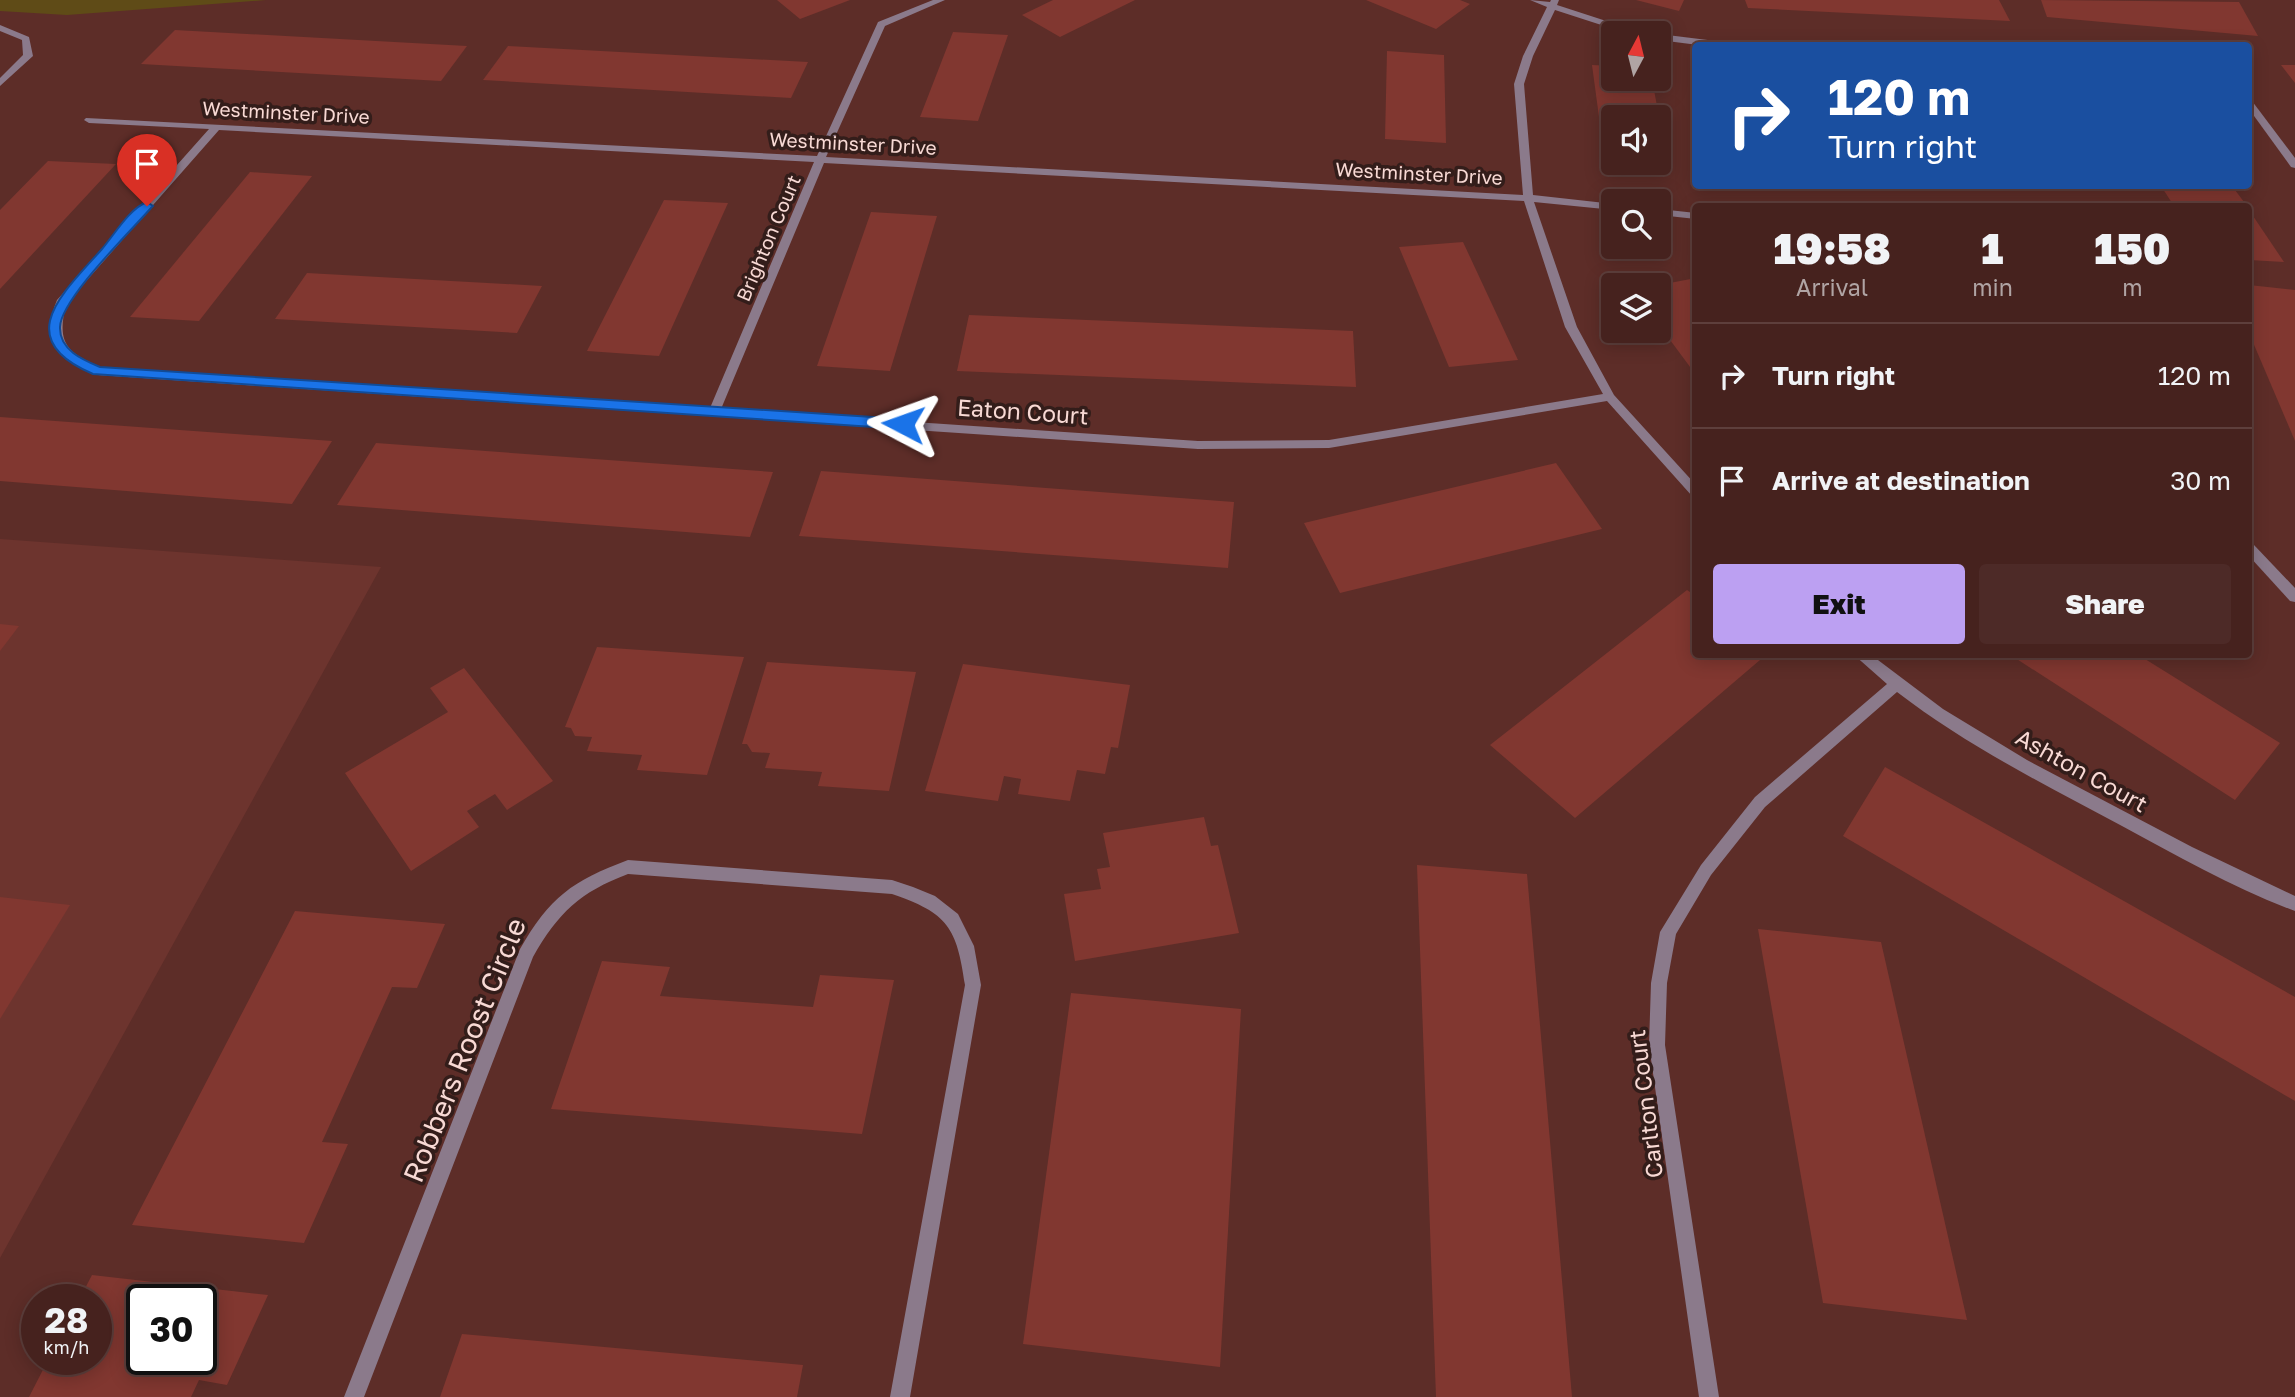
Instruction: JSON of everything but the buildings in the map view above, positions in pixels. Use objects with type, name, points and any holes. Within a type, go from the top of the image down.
[{"type":"street","name":"Brighton Court","points":[[715,410],[819,160],[880,24],[941,0]]},
{"type":"street","points":[[1534,0],[1553,3],[1602,21]]},
{"type":"street","points":[[1553,3],[1519,84],[1528,198],[1547,263],[1572,327],[1610,397],[1692,489]]},
{"type":"street","points":[[0,28],[26,39],[28,56],[0,83]]},
{"type":"street","points":[[1671,38],[1700,42]]},
{"type":"street","points":[[2252,107],[2295,165]]},
{"type":"street","name":"Westminster Drive","points":[[89,120],[1528,198],[1601,206]]},
{"type":"street","name":"Eaton Court","points":[[216,128],[61,303],[54,328],[60,347],[74,361],[98,371],[715,410],[1198,445],[1329,444],[1610,397]]},
{"type":"street","points":[[1671,213],[1692,216]]},
{"type":"street","points":[[2252,551],[2295,597]]},
{"type":"street","points":[[2278,576],[2295,577]]},
{"type":"street","name":"Ashton Court","points":[[1865,658],[1895,685],[2015,761],[2206,864],[2295,904]]},
{"type":"street","name":"Carlton Court","points":[[1709,1397],[1657,1045],[1659,983],[1668,932],[1706,870],[1760,802],[1895,685]]},
{"type":"street","name":"Robbers Roost Circle","points":[[354,1397],[526,954],[544,919],[592,880],[628,867],[892,887],[928,898],[956,921],[969,947],[973,985],[900,1397]]},
{"type":"shaded area","points":[[0,0],[266,0],[67,15],[0,11]]},
{"type":"shaded area","points":[[0,539],[381,567],[0,1258]]},
{"type":"route","points":[[147,206],[61,303],[54,328],[60,347],[74,361],[98,371],[903,424]]}]
